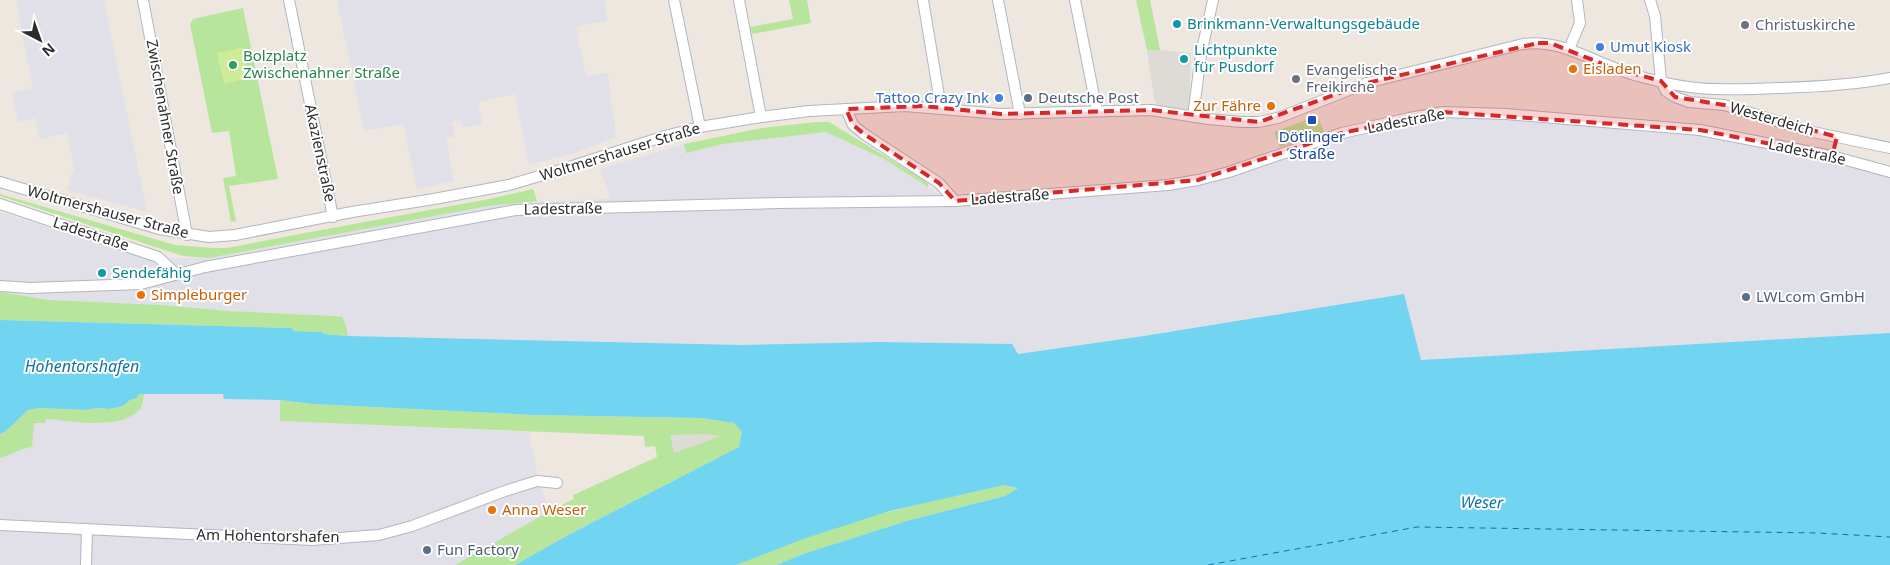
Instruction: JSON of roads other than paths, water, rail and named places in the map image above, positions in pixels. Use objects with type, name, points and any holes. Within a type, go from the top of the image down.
[{"type":"street","name":"Zwischenahner Straße","points":[[143,0],[187,235]]},
{"type":"street","name":"Akazienstraße","points":[[289,0],[333,217]]},
{"type":"street","points":[[674,0],[700,127]]},
{"type":"street","points":[[739,0],[761,117]]},
{"type":"street","points":[[922,0],[941,108]]},
{"type":"street","points":[[998,0],[1020,114]]},
{"type":"street","points":[[1074,0],[1098,111]]},
{"type":"street","points":[[1193,117],[1201,54],[1213,0]]},
{"type":"street","points":[[1569,49],[1580,23],[1577,0]]},
{"type":"street","points":[[1650,0],[1655,16],[1661,81]]},
{"type":"street","name":"Woltmershauser Straße","points":[[0,182],[159,229],[209,238],[509,185],[664,136],[700,127],[809,111],[905,106],[981,113],[1020,114],[1151,110],[1193,117],[1259,122],[1278,118],[1367,83],[1523,44],[1550,43],[1613,68],[1661,81],[1715,89],[1830,87],[1890,78]]},
{"type":"street","name":"Westerdeich","points":[[1661,81],[1666,91],[1674,97],[1689,102],[1724,106],[1814,132],[1890,148]]},
{"type":"street","name":"Ladestraße","points":[[846,109],[853,124],[864,134],[939,182],[955,201]]},
{"type":"street","name":"Ladestraße","points":[[0,286],[30,288],[141,284],[176,274],[516,210],[955,201],[1168,185],[1229,172],[1342,133],[1443,112],[1506,114],[1700,130],[1832,156],[1890,172]]},
{"type":"street","points":[[1832,156],[1837,137]]},
{"type":"street","name":"Ladestraße","points":[[0,204],[158,257],[176,274]]},
{"type":"street","name":"Am Hohentorshafen","points":[[0,525],[312,540],[345,538],[379,535],[412,526],[505,491],[537,482],[557,483]]},
{"type":"street","points":[[86,565],[87,530]]},
{"type":"water","points":[[1404,294],[1421,360],[1890,333],[1890,565],[776,565],[806,553],[910,520],[1005,496],[1018,488],[1004,485],[890,511],[803,539],[736,565],[515,565],[570,534],[739,447],[742,432],[734,423],[701,418],[534,415],[312,404],[280,400],[224,399],[223,394],[139,394],[137,398],[130,400],[123,406],[109,409],[40,408],[28,410],[5,432],[0,434],[0,320],[292,328],[293,331],[323,332],[323,334],[348,336],[741,345],[879,342],[1012,344],[1018,354],[1144,336]]},
{"type":"place","name":"Brinkmann-Verwaltungsgebäude","points":[[1177,24]]},
{"type":"place","name":"Christuskirche","points":[[1745,25]]},
{"type":"place","name":"Umut Kiosk","points":[[1600,47]]},
{"type":"place","name":"Lichtpunkte für Pusdorf","points":[[1184,59]]},
{"type":"place","name":"Bolzplatz Zwischenahner Straße","points":[[233,65]]},
{"type":"place","name":"Eisladen","points":[[1573,69]]},
{"type":"place","name":"Evangelische Freikirche","points":[[1296,79]]},
{"type":"place","name":"Tattoo Crazy Ink","points":[[999,98]]},
{"type":"place","name":"Deutsche Post","points":[[1028,98]]},
{"type":"place","name":"Zur Fähre","points":[[1271,106]]},
{"type":"place","name":"Dötlinger Straße","points":[[1312,120]]},
{"type":"place","name":"Sendefähig","points":[[102,273]]},
{"type":"place","name":"Simpleburger","points":[[141,295]]},
{"type":"place","name":"LWLcom GmbH","points":[[1746,297]]},
{"type":"place","name":"Anna Weser","points":[[492,510]]},
{"type":"place","name":"Fun Factory","points":[[427,550]]},
{"type":"water label","name":"Hohentorshafen","points":[[82,366]]},
{"type":"water label","name":"Weser","points":[[1482,502]]}]
